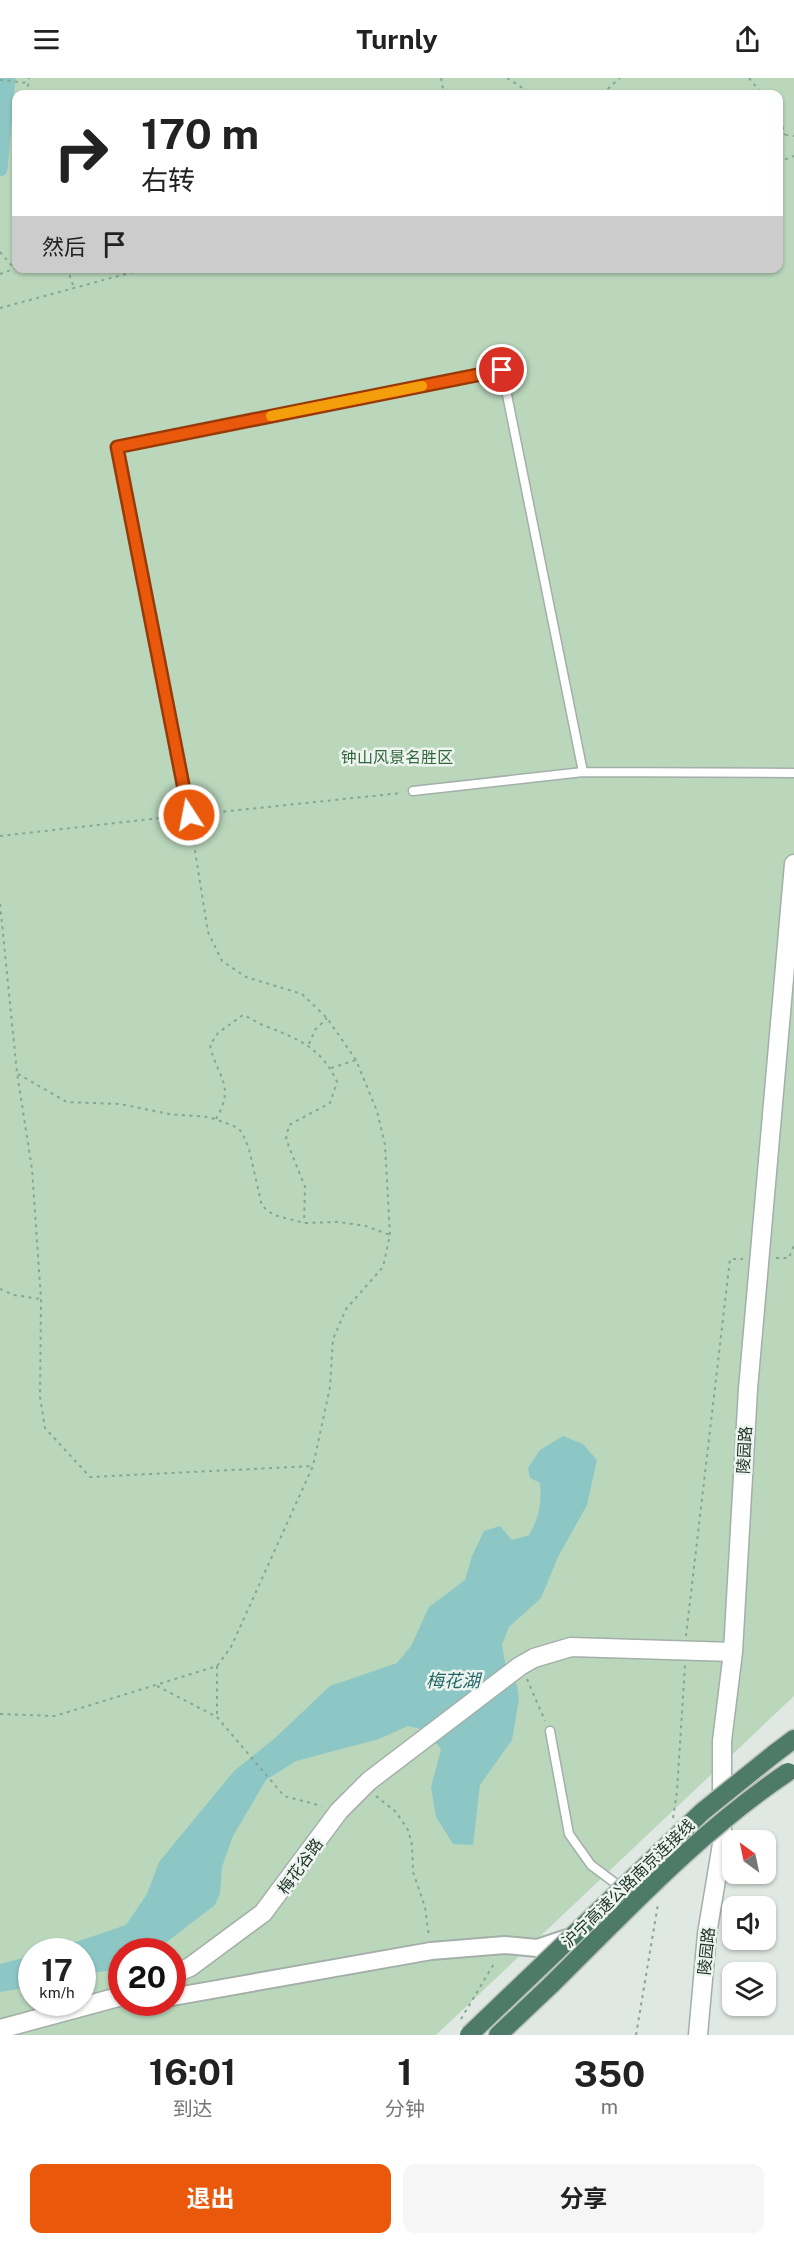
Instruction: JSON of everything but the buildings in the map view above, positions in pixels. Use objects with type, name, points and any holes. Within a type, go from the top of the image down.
[{"type":"highway","name":"沪宁高速公路南京连接线","points":[[464,2029],[702,1812],[794,1739]]},
{"type":"highway","name":"沪宁高速公路南京连接线","points":[[498,2035],[683,1857],[742,1806],[791,1770]]},
{"type":"street","name":"陵园路","points":[[722,1830],[722,1741],[733,1652],[758,1259],[794,864]]},
{"type":"street","name":"梅花谷路","points":[[186,1968],[263,1913],[339,1811],[369,1781],[417,1744],[551,1652],[570,1647],[733,1652]]},
{"type":"street","name":"陵园路","points":[[698,2035],[707,1934],[722,1844]]},
{"type":"street","points":[[186,1995],[430,1951],[505,1945],[537,1948],[567,1940],[668,1847],[722,1844]]},
{"type":"street","points":[[0,2030],[108,2000]]},
{"type":"lane","points":[[189,815],[117,447],[502,370],[583,772]]},
{"type":"lane","points":[[413,791],[583,772],[794,772]]},
{"type":"lane","points":[[550,1731],[569,1834],[591,1865],[623,1889]]},
{"type":"path","points":[[27,90],[29,78]]},
{"type":"path","points":[[507,78],[526,90]]},
{"type":"path","points":[[606,90],[620,78]]},
{"type":"path","points":[[749,78],[759,90]]},
{"type":"path","points":[[0,80],[28,82]]},
{"type":"path","points":[[783,128],[785,135],[794,136]]},
{"type":"path","points":[[0,252],[12,265]]},
{"type":"path","points":[[69,273],[74,288]]},
{"type":"path","points":[[0,308],[130,273]]},
{"type":"path","points":[[0,836],[413,791]]},
{"type":"path","points":[[0,1714],[55,1716],[217,1666],[231,1647],[313,1466],[330,1388],[333,1339],[346,1309],[383,1267],[390,1235],[385,1145],[377,1111],[356,1060],[327,1018],[302,994],[246,977],[222,961],[208,933],[189,815]]},
{"type":"path","points":[[0,904],[17,1073],[33,1169],[41,1299],[40,1397],[45,1428],[90,1476],[313,1466]]},
{"type":"path","points":[[216,1119],[225,1102],[225,1088],[213,1060],[210,1045],[218,1033],[243,1016],[264,1026],[283,1030],[298,1042],[309,1044],[331,1068],[337,1082],[330,1103],[296,1120],[289,1125],[287,1132],[286,1139],[305,1187],[303,1223]]},
{"type":"path","points":[[309,1044],[315,1030],[327,1018]]},
{"type":"path","points":[[331,1068],[356,1060]]},
{"type":"path","points":[[17,1073],[67,1102],[120,1104],[169,1114],[216,1119],[242,1132],[249,1149],[262,1206],[274,1215],[303,1223],[338,1222],[366,1226],[390,1235]]},
{"type":"path","points":[[668,1847],[677,1791],[686,1651],[729,1259],[789,1258],[794,1245]]},
{"type":"path","points":[[0,1289],[14,1295],[41,1299]]},
{"type":"path","points":[[217,1666],[217,1717]]},
{"type":"path","points":[[523,1670],[550,1731]]},
{"type":"path","points":[[157,1686],[217,1717],[247,1749],[284,1796],[339,1811]]},
{"type":"path","points":[[370,1792],[396,1812],[408,1830],[412,1845],[413,1872],[425,1907],[430,1951]]},
{"type":"path","points":[[636,2035],[659,1898]]},
{"type":"path","points":[[464,2029],[505,1945]]},
{"type":"green space","name":"钟山风景名胜区","points":[[0,78],[794,78],[794,1696],[436,2035],[0,2035]]},
{"type":"water","name":"梅花湖","points":[[563,1436],[583,1444],[597,1460],[587,1505],[558,1557],[541,1598],[509,1627],[502,1645],[506,1667],[517,1685],[519,1699],[512,1740],[480,1785],[473,1845],[453,1844],[436,1817],[431,1787],[441,1749],[425,1730],[408,1726],[379,1739],[296,1761],[266,1780],[233,1836],[222,1867],[220,1893],[215,1905],[172,1938],[108,1938],[108,1971],[96,1972],[96,1938],[87,1938],[126,1925],[147,1894],[159,1862],[234,1771],[274,1739],[330,1686],[397,1663],[411,1646],[429,1607],[465,1580],[472,1556],[484,1531],[500,1526],[512,1540],[529,1535],[537,1516],[541,1490],[540,1483],[530,1478],[528,1468],[540,1450]]},
{"type":"water","points":[[18,1959],[18,1989],[0,1992],[0,1964]]},
{"type":"waterway","points":[[0,169],[8,78]]},
{"type":"slow traffic","points":[[271,416],[422,386]]},
{"type":"route","points":[[189,815],[117,447],[502,370]]}]
